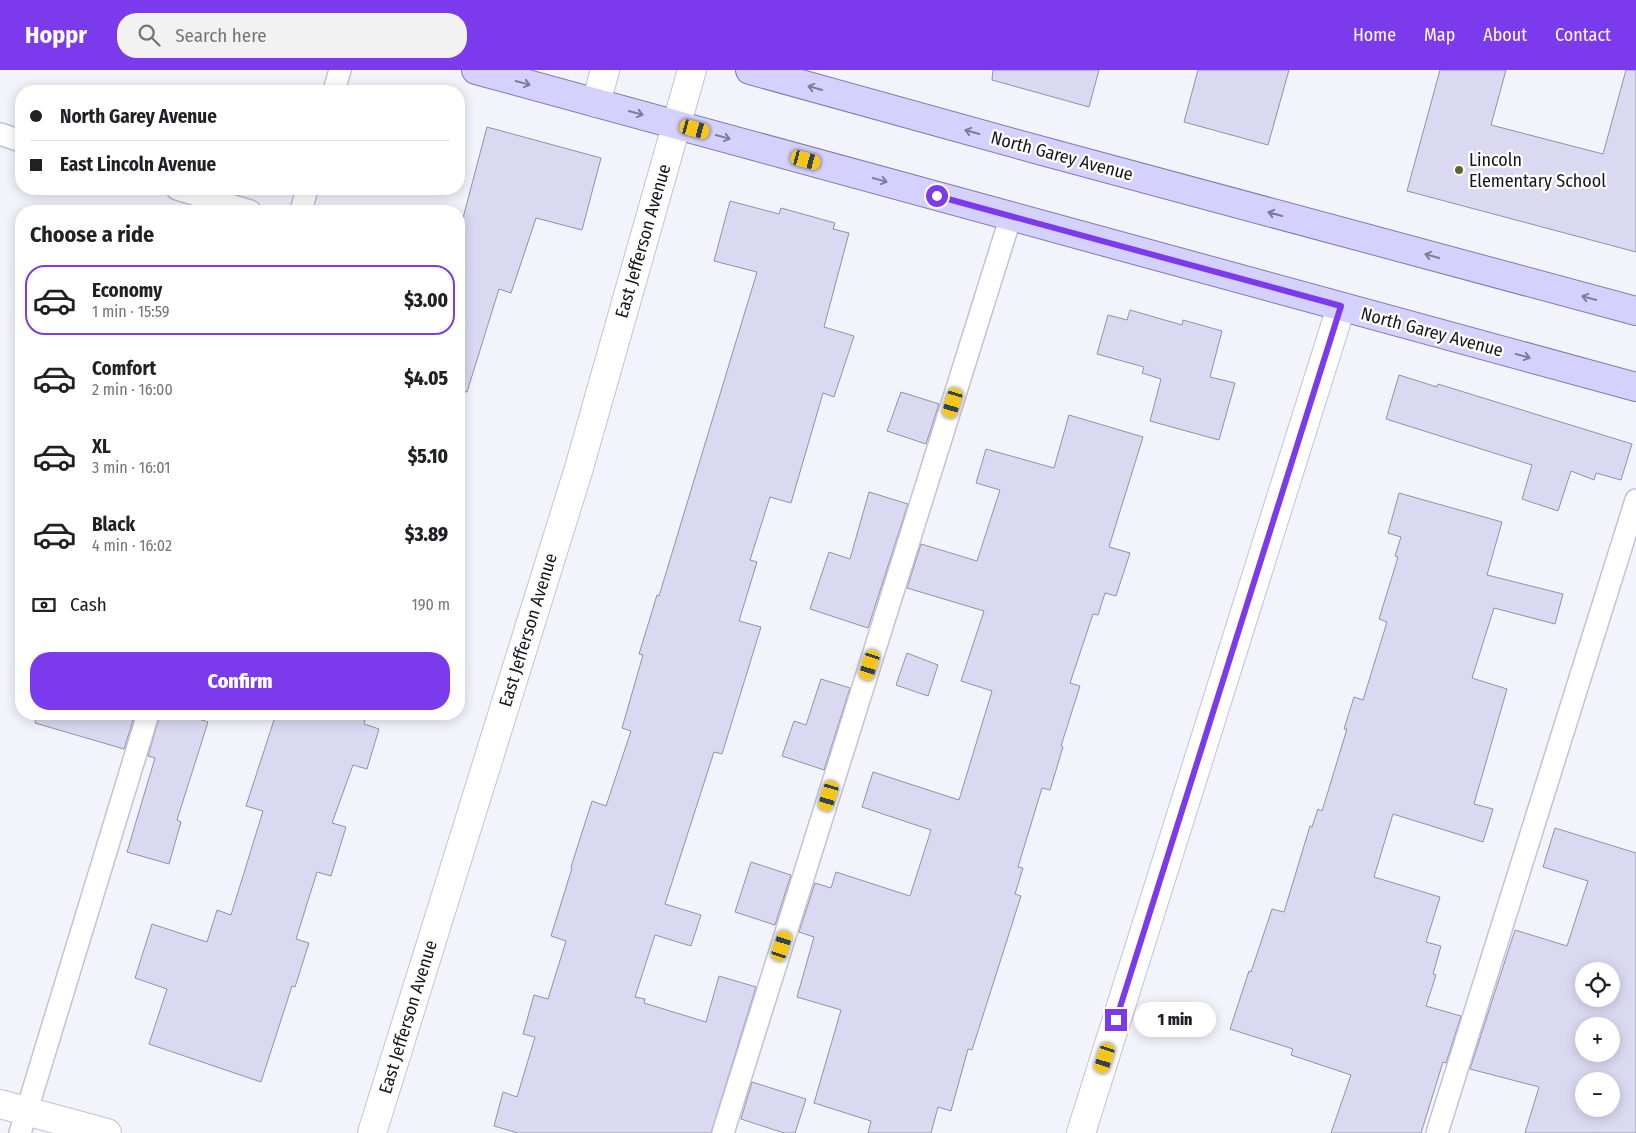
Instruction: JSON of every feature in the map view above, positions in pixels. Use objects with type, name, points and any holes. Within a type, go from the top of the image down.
[{"type":"main road","name":"North Garey Avenue","points":[[476,70],[1636,387]]},
{"type":"main road","name":"North Garey Avenue","points":[[750,70],[1035,150],[1636,311]]},
{"type":"street","points":[[596,103],[606,70]]},
{"type":"street","name":"East Jefferson Avenue","points":[[372,1133],[579,468],[692,70]]},
{"type":"street","points":[[1081,1133],[1341,306]]},
{"type":"street","points":[[0,1104],[23,1122],[107,1133]]},
{"type":"lane","points":[[336,85],[340,70]]},
{"type":"lane","points":[[0,134],[15,139]]},
{"type":"lane","points":[[197,195],[230,205]]},
{"type":"lane","points":[[723,1133],[1012,216]]},
{"type":"lane","points":[[1437,1133],[1636,500]]},
{"type":"lane","points":[[23,1122],[146,720]]},
{"type":"building","points":[[993,70],[1099,70],[1089,107],[992,80]]},
{"type":"building","points":[[1198,70],[1289,70],[1268,145],[1184,122]]},
{"type":"building","points":[[1440,70],[1506,70],[1491,125],[1603,154],[1626,70],[1636,70],[1636,252],[1407,191]]},
{"type":"building","points":[[487,127],[601,158],[582,230],[536,218],[511,293],[499,289],[467,392],[465,392],[465,210]]},
{"type":"building","points":[[730,201],[779,214],[781,208],[835,223],[833,229],[849,233],[824,327],[854,336],[834,397],[823,393],[791,503],[770,497],[750,560],[757,562],[739,621],[761,627],[722,754],[714,752],[665,904],[701,915],[691,946],[655,935],[635,997],[645,999],[644,1003],[706,1022],[719,976],[756,987],[711,1133],[518,1133],[494,1126],[503,1092],[517,1097],[535,1037],[523,1034],[534,995],[548,999],[566,941],[551,936],[592,801],[606,806],[631,731],[622,728],[643,655],[639,654],[657,595],[659,596],[757,272],[714,261]]},
{"type":"building","points":[[1130,310],[1182,325],[1183,320],[1222,331],[1210,377],[1235,383],[1219,440],[1150,421],[1161,379],[1142,373],[1144,367],[1097,354],[1108,315],[1127,320]]},
{"type":"building","points":[[1399,375],[1437,387],[1438,384],[1632,444],[1621,480],[1596,473],[1594,480],[1571,471],[1558,511],[1522,499],[1532,465],[1386,419]]},
{"type":"building","points":[[901,392],[939,404],[926,444],[887,431]]},
{"type":"building","points":[[1069,415],[1143,437],[1109,547],[1130,553],[1116,596],[1105,593],[1098,615],[1093,614],[1070,683],[1080,686],[1061,746],[1063,747],[1050,790],[1042,788],[1018,867],[1023,868],[1015,894],[1021,896],[972,1050],[968,1049],[951,1111],[938,1107],[931,1133],[868,1133],[871,1121],[814,1103],[841,1010],[797,997],[814,937],[799,932],[815,883],[831,888],[836,872],[910,896],[931,830],[862,807],[873,772],[959,800],[992,691],[961,681],[984,611],[907,588],[921,544],[977,561],[1000,490],[976,483],[986,449],[1054,468]]},
{"type":"building","points":[[869,492],[908,504],[868,628],[810,609],[829,552],[850,559]]},
{"type":"building","points":[[1399,493],[1502,522],[1487,575],[1563,594],[1555,624],[1494,608],[1472,678],[1507,689],[1474,804],[1493,809],[1483,842],[1393,814],[1374,877],[1440,897],[1426,942],[1441,946],[1433,974],[1436,975],[1426,1006],[1461,1016],[1446,1063],[1443,1062],[1421,1133],[1331,1133],[1351,1075],[1291,1055],[1293,1049],[1230,1029],[1272,909],[1284,912],[1310,826],[1312,827],[1318,809],[1322,811],[1347,729],[1344,729],[1354,697],[1363,700],[1387,622],[1379,619],[1398,557],[1395,556],[1401,537],[1388,533]]},
{"type":"building","points":[[907,653],[938,665],[928,696],[896,685]]},
{"type":"building","points":[[821,679],[850,688],[824,770],[782,756],[794,721],[806,725]]},
{"type":"building","points":[[35,720],[133,720],[124,749],[35,723]]},
{"type":"building","points":[[158,720],[202,720],[208,722],[177,820],[181,822],[169,864],[127,852],[155,758],[148,756]]},
{"type":"building","points":[[274,720],[365,720],[364,724],[379,729],[367,769],[353,765],[332,823],[346,827],[331,876],[317,872],[296,939],[309,943],[295,987],[292,986],[261,1082],[149,1044],[167,989],[135,978],[152,924],[207,942],[217,910],[231,915],[263,811],[246,806]]},
{"type":"building","points":[[1555,828],[1636,853],[1636,1133],[1525,1133],[1539,1087],[1470,1069],[1515,930],[1567,946],[1588,881],[1543,867]]},
{"type":"building","points":[[751,862],[791,875],[775,925],[735,912]]},
{"type":"building","points":[[752,1082],[806,1099],[795,1133],[784,1133],[741,1119]]},
{"type":"place","name":"Lincoln Elementary School","points":[[1459,170]]},
{"type":"route","points":[[937,196],[1341,306],[1116,1020]]}]
